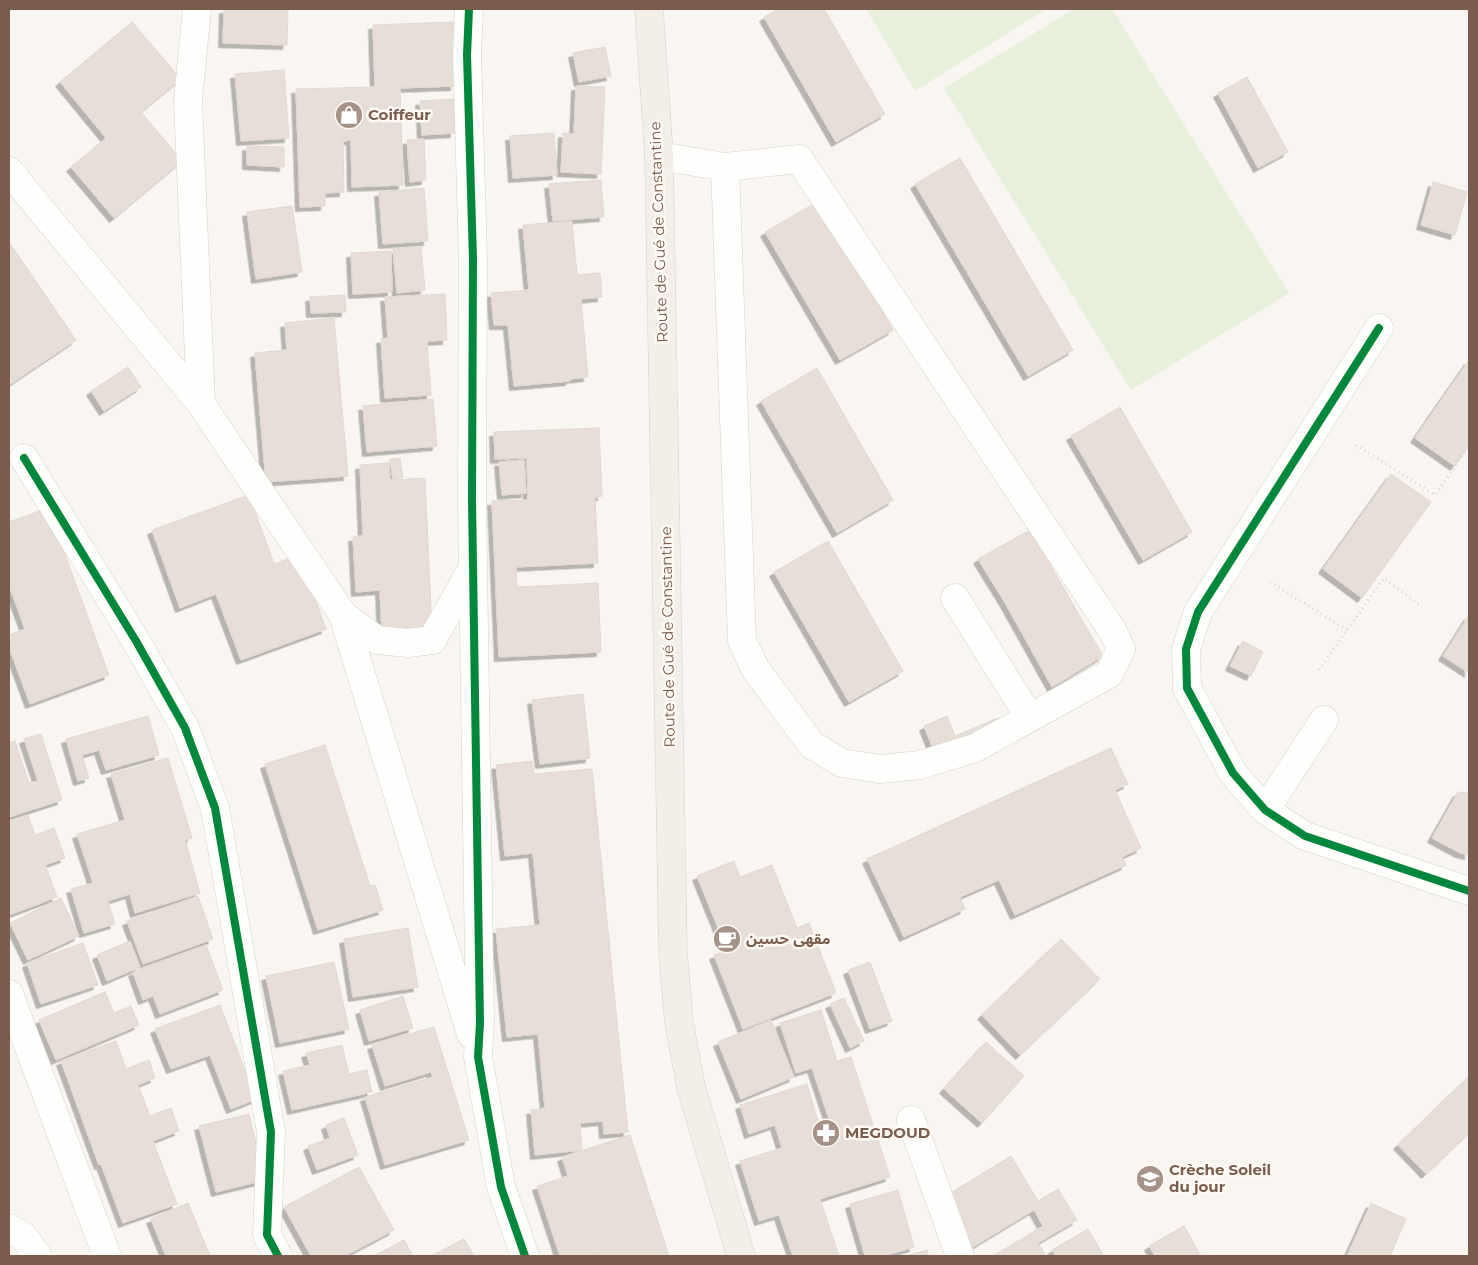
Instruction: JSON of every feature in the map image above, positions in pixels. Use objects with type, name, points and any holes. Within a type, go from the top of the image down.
[{"type":"main road","name":"Route de Gué de Constantine","points":[[649,9],[659,156],[673,954],[679,1022],[691,1087],[741,1256]]},
{"type":"street","points":[[197,9],[188,100],[202,404]]},
{"type":"street","points":[[469,9],[467,55],[474,259],[472,570],[480,1023],[478,1058]]},
{"type":"street","points":[[659,156],[725,166],[799,159],[1112,630],[1121,649],[1109,674],[975,748],[920,765],[880,769],[842,763],[812,744],[756,670],[742,641],[725,166]]},
{"type":"street","points":[[9,171],[202,404],[343,615],[478,1058],[501,1187],[525,1256]]},
{"type":"street","points":[[1379,328],[1198,612],[1186,649],[1187,688],[1232,773],[1265,810],[1305,836],[1469,891]]},
{"type":"street","points":[[24,458],[136,641],[185,728],[215,808],[271,1132],[267,1235],[278,1256]]},
{"type":"street","points":[[343,615],[376,640],[408,643],[432,640],[472,570]]},
{"type":"street","points":[[955,598],[1030,718]]},
{"type":"street","points":[[1265,810],[1324,720]]},
{"type":"street","points":[[9,994],[107,1256]]},
{"type":"street","points":[[911,1120],[960,1256]]},
{"type":"street","points":[[9,1228],[23,1236],[38,1256]]},
{"type":"path","points":[[1356,445],[1435,495],[1469,446]]},
{"type":"path","points":[[1319,670],[1384,578],[1422,606]]},
{"type":"path","points":[[1270,582],[1347,630]]},
{"type":"green space","points":[[866,9],[1044,9],[1045,10],[915,91]]},
{"type":"green space","points":[[1074,9],[1112,9],[1289,293],[1131,390],[944,88]]},
{"type":"building","points":[[224,9],[288,9],[287,45],[223,43]]},
{"type":"building","points":[[778,9],[824,9],[885,114],[836,142],[764,17]]},
{"type":"building","points":[[132,22],[181,79],[141,112],[182,161],[114,218],[71,167],[106,138],[60,82]]},
{"type":"building","name":"Coiffeur","points":[[453,22],[455,86],[400,88],[403,185],[352,187],[351,140],[343,141],[344,192],[325,193],[325,206],[300,207],[296,89],[375,87],[373,25]]},
{"type":"building","points":[[605,47],[611,76],[579,82],[573,53]]},
{"type":"building","points":[[284,70],[289,138],[241,141],[235,74]]},
{"type":"building","points":[[1247,77],[1288,152],[1258,168],[1218,93]]},
{"type":"building","points":[[576,86],[605,87],[601,174],[561,172],[563,133],[574,134]]},
{"type":"building","points":[[453,99],[455,133],[422,135],[420,101]]},
{"type":"building","points":[[554,133],[557,175],[513,178],[510,136]]},
{"type":"building","points":[[424,139],[426,180],[410,182],[407,140]]},
{"type":"building","points":[[247,146],[284,147],[284,167],[247,165]]},
{"type":"building","points":[[960,158],[1073,350],[1028,376],[915,184]]},
{"type":"building","points":[[601,180],[604,217],[553,221],[549,184]]},
{"type":"building","points":[[1433,182],[1467,192],[1455,235],[1421,225]]},
{"type":"building","points":[[424,188],[428,241],[383,244],[379,192]]},
{"type":"building","points":[[819,201],[893,330],[840,360],[765,232]]},
{"type":"building","points":[[292,206],[302,272],[256,279],[247,212]]},
{"type":"building","points":[[572,221],[577,275],[600,273],[602,297],[581,299],[588,377],[570,379],[570,381],[514,386],[508,325],[494,325],[491,293],[529,290],[523,225]]},
{"type":"building","points":[[9,242],[76,340],[9,385]]},
{"type":"building","points":[[421,247],[425,290],[397,293],[393,249]]},
{"type":"building","points":[[391,251],[392,292],[353,294],[351,253]]},
{"type":"building","points":[[445,294],[447,340],[427,341],[431,395],[385,398],[381,339],[388,338],[385,297]]},
{"type":"building","points":[[345,295],[346,312],[311,313],[310,297]]},
{"type":"building","points":[[334,318],[348,476],[266,482],[255,353],[287,350],[285,323]]},
{"type":"building","points":[[1469,360],[1469,445],[1455,466],[1415,438]]},
{"type":"building","points":[[128,367],[141,387],[104,411],[91,391]]},
{"type":"building","points":[[817,368],[893,500],[837,533],[761,401]]},
{"type":"building","points":[[433,399],[437,446],[367,452],[363,406]]},
{"type":"building","points":[[1120,407],[1192,532],[1143,560],[1071,436]]},
{"type":"building","points":[[599,428],[602,496],[595,497],[598,563],[516,567],[517,587],[598,583],[601,652],[499,657],[492,501],[528,500],[527,458],[495,459],[494,432]]},
{"type":"building","points":[[400,458],[403,477],[393,479],[390,459]]},
{"type":"building","points":[[524,460],[526,493],[502,495],[499,462]]},
{"type":"building","points":[[389,463],[390,480],[425,478],[432,631],[382,633],[380,590],[356,592],[353,537],[363,536],[360,465]]},
{"type":"building","points":[[1391,474],[1431,502],[1362,598],[1323,569]]},
{"type":"building","points":[[249,495],[274,564],[299,555],[326,629],[241,660],[216,594],[180,608],[152,530]]},
{"type":"building","points":[[48,508],[109,675],[30,704],[9,647],[9,635],[25,629],[9,585],[9,522]]},
{"type":"building","points":[[1030,530],[1103,656],[1052,687],[978,559]]},
{"type":"building","points":[[828,541],[903,671],[849,702],[774,572]]},
{"type":"building","points":[[1469,615],[1469,673],[1443,656]]},
{"type":"building","points":[[1243,641],[1263,652],[1251,676],[1230,666]]},
{"type":"building","points":[[583,694],[590,758],[540,764],[532,700]]},
{"type":"building","points":[[148,716],[159,755],[106,770],[99,750],[82,755],[89,778],[78,781],[66,739]]},
{"type":"building","points":[[947,716],[955,736],[998,718],[1006,738],[939,764],[924,726]]},
{"type":"building","points":[[41,734],[62,800],[9,817],[9,743],[15,741],[29,783],[38,781],[24,739]]},
{"type":"building","points":[[325,745],[370,886],[375,885],[383,910],[318,930],[265,764]]},
{"type":"building","points":[[1111,748],[1128,784],[1115,790],[1141,848],[1122,857],[1126,865],[1015,915],[999,880],[960,897],[965,909],[904,937],[867,859]]},
{"type":"building","points":[[168,758],[192,838],[185,840],[200,893],[135,913],[130,894],[108,901],[115,924],[84,933],[71,889],[93,883],[77,834],[125,820],[111,774]]},
{"type":"building","points":[[532,761],[534,774],[592,769],[628,1132],[604,1134],[603,1121],[580,1123],[582,1150],[535,1155],[531,1110],[545,1108],[538,1034],[507,1037],[496,929],[540,925],[533,853],[505,856],[496,765]]},
{"type":"building","points":[[1458,792],[1469,793],[1469,855],[1460,853],[1432,838]]},
{"type":"building","points":[[28,815],[35,835],[54,828],[65,858],[45,865],[57,897],[9,915],[9,822]]},
{"type":"building","points":[[734,861],[740,877],[772,865],[797,928],[809,923],[836,993],[743,1029],[714,955],[727,950],[697,876]]},
{"type":"building","points":[[198,896],[213,939],[143,964],[127,921]]},
{"type":"building","points":[[61,898],[79,936],[28,960],[10,923]]},
{"type":"building","points":[[408,928],[418,987],[353,997],[344,939]]},
{"type":"building","points":[[1061,939],[1100,979],[1020,1055],[982,1015]]},
{"type":"building","points":[[130,941],[140,967],[107,981],[97,955]]},
{"type":"building","points":[[83,943],[98,985],[41,1004],[27,963]]},
{"type":"building","points":[[206,945],[223,990],[160,1014],[153,996],[143,1000],[133,972]]},
{"type":"building","points":[[334,962],[349,1029],[280,1043],[266,976]]},
{"type":"building","points":[[870,962],[892,1021],[870,1029],[848,970]]},
{"type":"building","points":[[105,992],[114,1013],[131,1006],[139,1025],[56,1060],[39,1020]]},
{"type":"building","points":[[403,996],[413,1028],[369,1041],[360,1010]]},
{"type":"building","points":[[844,998],[864,1041],[850,1048],[830,1004]]},
{"type":"building","points":[[220,1005],[256,1099],[231,1109],[210,1055],[171,1069],[155,1029]]},
{"type":"building","name":"MEGDOUD","points":[[821,1010],[837,1061],[851,1057],[890,1177],[820,1199],[839,1256],[793,1256],[779,1215],[759,1221],[740,1161],[782,1148],[775,1125],[749,1134],[740,1105],[807,1084],[821,1131],[832,1128],[812,1068],[796,1073],[780,1023]]},
{"type":"building","points":[[771,1020],[794,1077],[741,1099],[718,1042]]},
{"type":"building","points":[[434,1027],[469,1140],[385,1165],[365,1097],[433,1077],[431,1072],[385,1086],[372,1045]]},
{"type":"building","points":[[116,1041],[126,1069],[149,1060],[155,1078],[138,1085],[150,1116],[171,1108],[179,1131],[153,1141],[177,1204],[123,1223],[101,1164],[99,1165],[61,1061]]},
{"type":"building","points":[[986,1042],[1024,1076],[982,1123],[944,1089]]},
{"type":"building","points":[[342,1045],[349,1074],[367,1070],[372,1092],[292,1110],[283,1071],[310,1065],[306,1053]]},
{"type":"building","points":[[1468,1077],[1469,1133],[1426,1174],[1398,1145]]},
{"type":"building","points":[[249,1114],[265,1180],[216,1192],[199,1126]]},
{"type":"building","points":[[344,1118],[358,1155],[317,1170],[308,1146],[330,1138],[326,1125]]},
{"type":"building","points":[[630,1135],[669,1256],[595,1256],[594,1254],[588,1256],[560,1256],[537,1186],[568,1176],[562,1157]]},
{"type":"building","points":[[1011,1156],[1038,1201],[1058,1189],[1077,1220],[1038,1243],[1046,1256],[993,1256],[1043,1226],[1034,1210],[973,1247],[944,1197]]},
{"type":"building","points":[[359,1167],[394,1230],[345,1256],[311,1256],[284,1207]]},
{"type":"building","points":[[898,1190],[914,1247],[888,1256],[865,1256],[850,1204]]},
{"type":"building","points":[[188,1203],[210,1256],[166,1256],[151,1219]]},
{"type":"building","points":[[1371,1203],[1406,1219],[1390,1256],[1347,1256]]},
{"type":"building","points":[[1184,1226],[1201,1256],[1155,1256],[1149,1246]]},
{"type":"building","points":[[1088,1229],[1104,1256],[1056,1256],[1052,1250]]},
{"type":"building","points":[[464,1239],[474,1256],[431,1256]]},
{"type":"building","points":[[404,1240],[413,1256],[376,1255]]},
{"type":"building","points":[[927,1250],[928,1256],[906,1256]]},
{"type":"cycle path","points":[[469,9],[467,55],[473,259],[472,500],[480,1023],[478,1057],[501,1187],[525,1256]]},
{"type":"cycle path","points":[[1379,328],[1198,612],[1186,649],[1187,688],[1233,773],[1265,810],[1305,836],[1469,891]]},
{"type":"cycle path","points":[[24,458],[136,641],[185,728],[215,808],[271,1132],[267,1235],[278,1256]]},
{"type":"place","name":"Coiffeur","points":[[349,115]]},
{"type":"place","name":"مقهى حسين","points":[[727,939]]},
{"type":"place","name":"MEGDOUD","points":[[826,1133]]},
{"type":"place","name":"Crèche Soleil du jour","points":[[1150,1179]]}]
